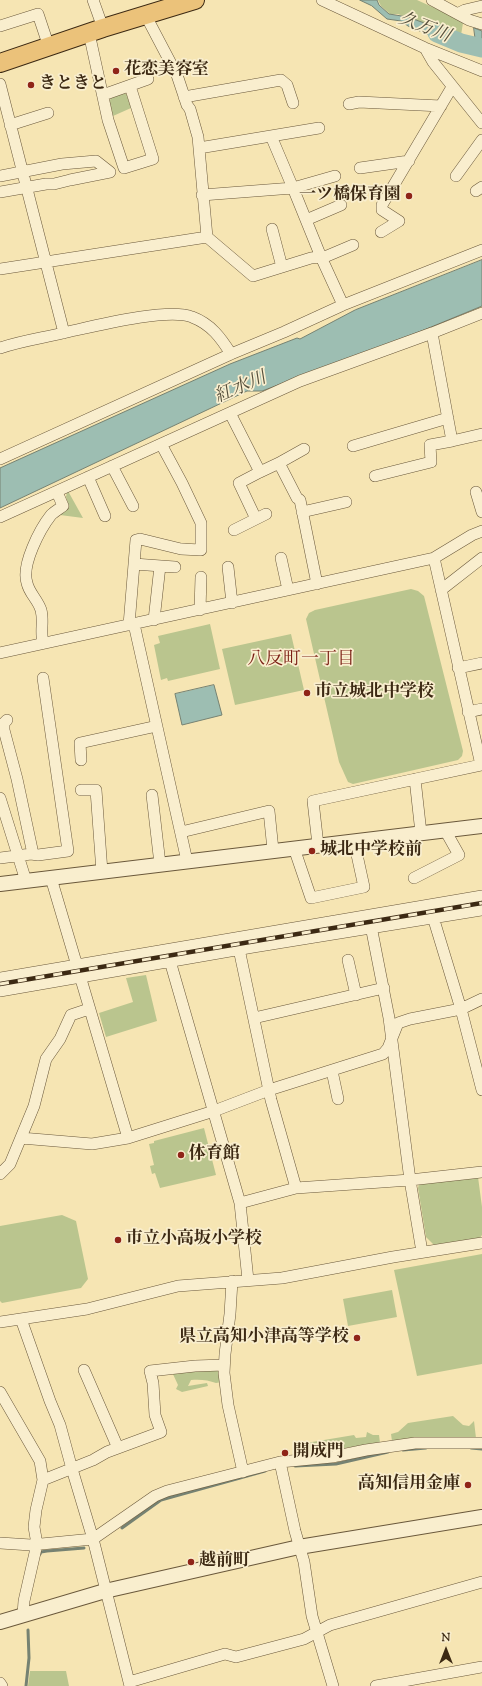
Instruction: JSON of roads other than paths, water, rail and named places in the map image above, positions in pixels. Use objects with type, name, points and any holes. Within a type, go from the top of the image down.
[{"type":"main road","points":[[0,63],[195,0]]},
{"type":"street","points":[[93,0],[103,95],[108,120],[124,168],[153,159],[130,86]]},
{"type":"street","points":[[322,0],[425,48],[482,71]]},
{"type":"street","points":[[432,0],[459,13],[469,20],[482,24]]},
{"type":"street","points":[[459,13],[482,6]]},
{"type":"street","points":[[0,26],[38,14],[49,46]]},
{"type":"street","points":[[146,16],[177,75],[184,97],[190,109],[198,137],[202,195],[207,237],[253,276],[311,258],[327,256],[353,245]]},
{"type":"street","points":[[425,48],[433,62],[482,123]]},
{"type":"street","points":[[103,95],[148,79]]},
{"type":"street","points":[[184,97],[281,80],[287,85],[293,103]]},
{"type":"street","points":[[0,84],[64,333]]},
{"type":"street","points":[[381,232],[399,221],[382,210],[382,205],[452,87]]},
{"type":"street","points":[[348,104],[360,102],[441,106]]},
{"type":"street","points":[[10,125],[48,113]]},
{"type":"street","points":[[199,148],[319,128]]},
{"type":"street","points":[[271,136],[321,257],[343,305]]},
{"type":"street","points":[[456,176],[482,140]]},
{"type":"street","points":[[0,176],[62,164],[96,161],[110,172],[70,180],[64,183],[0,192]]},
{"type":"street","points":[[360,168],[409,161]]},
{"type":"street","points":[[202,195],[293,188],[335,176]]},
{"type":"street","points":[[306,220],[341,205]]},
{"type":"street","points":[[272,229],[282,267]]},
{"type":"street","points":[[0,269],[207,237]]},
{"type":"street","points":[[0,459],[343,305],[482,250]]},
{"type":"street","points":[[0,517],[300,381],[432,333],[482,313]]},
{"type":"street","points":[[0,348],[139,318],[174,314],[191,316],[208,324],[222,340],[231,354]]},
{"type":"street","points":[[432,333],[452,441]]},
{"type":"street","points":[[230,413],[260,472]]},
{"type":"street","points":[[353,446],[448,418]]},
{"type":"street","points":[[375,476],[431,462],[430,445],[482,434]]},
{"type":"street","points":[[161,444],[201,523],[200,550],[181,549],[140,539],[136,540],[132,625],[157,726],[187,861]]},
{"type":"street","points":[[234,530],[261,516],[239,483],[304,449]]},
{"type":"street","points":[[279,463],[297,498],[300,500],[317,584]]},
{"type":"street","points":[[112,466],[132,506]]},
{"type":"street","points":[[88,478],[105,516]]},
{"type":"street","points":[[42,643],[41,610],[39,603],[27,583],[26,572],[41,529],[52,514],[63,506],[57,492]]},
{"type":"street","points":[[476,492],[482,512]]},
{"type":"street","points":[[302,512],[346,502]]},
{"type":"street","points":[[0,653],[434,558],[472,535],[482,531]]},
{"type":"street","points":[[281,558],[288,590]]},
{"type":"street","points":[[318,845],[313,802],[481,765],[434,558]]},
{"type":"street","points":[[441,590],[482,558]]},
{"type":"street","points":[[134,564],[176,567]]},
{"type":"street","points":[[154,620],[160,566]]},
{"type":"street","points":[[228,567],[232,603]]},
{"type":"street","points":[[200,610],[201,577]]},
{"type":"street","points":[[458,668],[482,663]]},
{"type":"street","points":[[0,858],[68,851],[42,678]]},
{"type":"street","points":[[468,712],[482,709]]},
{"type":"street","points":[[7,720],[4,723],[4,730],[17,779],[33,854]]},
{"type":"street","points":[[81,760],[80,744],[157,726]]},
{"type":"street","points":[[415,779],[421,833]]},
{"type":"street","points":[[81,790],[96,790],[102,872]]},
{"type":"street","points":[[152,795],[160,864]]},
{"type":"street","points":[[0,798],[26,881]]},
{"type":"street","points":[[181,832],[269,811],[273,850]]},
{"type":"street","points":[[0,884],[482,826]]},
{"type":"street","points":[[414,878],[459,854],[445,830]]},
{"type":"street","points":[[294,848],[311,898],[364,887],[354,841]]},
{"type":"street","points":[[51,878],[128,1138]]},
{"type":"street","points":[[0,978],[369,914],[482,896]]},
{"type":"street","points":[[0,991],[239,949],[482,910]]},
{"type":"street","points":[[369,914],[384,988],[392,1038],[410,1180],[422,1252]]},
{"type":"street","points":[[433,917],[461,1009],[482,1090]]},
{"type":"street","points":[[239,949],[269,1090],[296,1188]]},
{"type":"street","points":[[348,960],[356,995]]},
{"type":"street","points":[[170,961],[240,1203],[248,1280]]},
{"type":"street","points":[[254,1018],[384,988]]},
{"type":"street","points":[[21,1138],[92,1144],[128,1138],[214,1111],[269,1090],[383,1054],[388,1048],[398,1023],[426,1015],[461,1009],[482,1000]]},
{"type":"street","points":[[0,1174],[10,1164],[34,1106],[46,1059],[60,1038],[71,1015],[89,1009]]},
{"type":"street","points":[[332,1071],[338,1099]]},
{"type":"street","points":[[240,1203],[296,1188],[410,1180],[482,1172]]},
{"type":"street","points":[[0,1322],[87,1309],[178,1286],[282,1278],[422,1252],[482,1244]]},
{"type":"street","points":[[232,1281],[224,1365],[228,1405],[244,1472]]},
{"type":"street","points":[[21,1319],[50,1402],[60,1425],[93,1539],[129,1684],[225,1654],[236,1657],[304,1639],[330,1625],[482,1582]]},
{"type":"street","points":[[43,1480],[72,1469],[118,1448],[161,1432],[155,1414],[153,1383],[150,1371],[195,1366],[224,1365]]},
{"type":"street","points":[[84,1370],[118,1448]]},
{"type":"street","points":[[0,1392],[40,1461],[43,1480],[36,1510],[34,1527],[37,1544],[24,1601],[23,1615]]},
{"type":"street","points":[[0,1543],[31,1545],[93,1539],[155,1496],[168,1491],[280,1462],[332,1457],[366,1450],[415,1443],[482,1443]]},
{"type":"street","points":[[280,1462],[299,1547],[304,1562],[312,1616],[333,1686]]},
{"type":"street","points":[[0,1622],[105,1591],[299,1547],[482,1517]]},
{"type":"street","points":[[376,1686],[482,1667]]},
{"type":"water","points":[[360,0],[377,0],[379,5],[389,14],[408,17],[462,37],[460,48],[408,26],[401,21],[387,19],[372,6]]},
{"type":"water","points":[[474,28],[482,31],[482,54],[471,51],[475,40]]},
{"type":"water","name":"紅水川","points":[[482,260],[482,306],[419,332],[262,391],[247,391],[0,508],[0,468],[230,364],[297,338],[300,339],[355,310]]},
{"type":"water","points":[[214,685],[222,715],[182,725],[175,694]]},
{"type":"waterway","name":"久万川","points":[[437,33],[461,43],[482,48]]},
{"type":"waterway","points":[[403,1450],[426,1448]]},
{"type":"waterway","points":[[471,1448],[482,1449]]},
{"type":"waterway","points":[[295,1466],[336,1464],[388,1452]]},
{"type":"waterway","points":[[122,1528],[161,1500],[265,1471]]},
{"type":"waterway","points":[[40,1554],[41,1552],[47,1551],[84,1548]]},
{"type":"waterway","points":[[26,1686],[29,1658],[28,1630]]},
{"type":"railway","points":[[0,984],[482,903]]},
{"type":"place","name":"花恋美容室","points":[[116,71]]},
{"type":"place","name":"きときと","points":[[31,85]]},
{"type":"place","name":"一ツ橋保育園","points":[[409,196]]},
{"type":"place","name":"市立城北中学校","points":[[307,693]]},
{"type":"place","name":"城北中学校前","points":[[312,851]]},
{"type":"place","name":"体育館","points":[[181,1155]]},
{"type":"place","name":"市立小高坂小学校","points":[[118,1240]]},
{"type":"place","name":"県立高知小津高等学校","points":[[357,1338]]},
{"type":"place","name":"開成門","points":[[285,1453]]},
{"type":"place","name":"高知信用金庫","points":[[468,1485]]},
{"type":"place","name":"越前町","points":[[191,1562]]},
{"type":"district","name":"八反町一丁目","points":[[301,661]]}]
